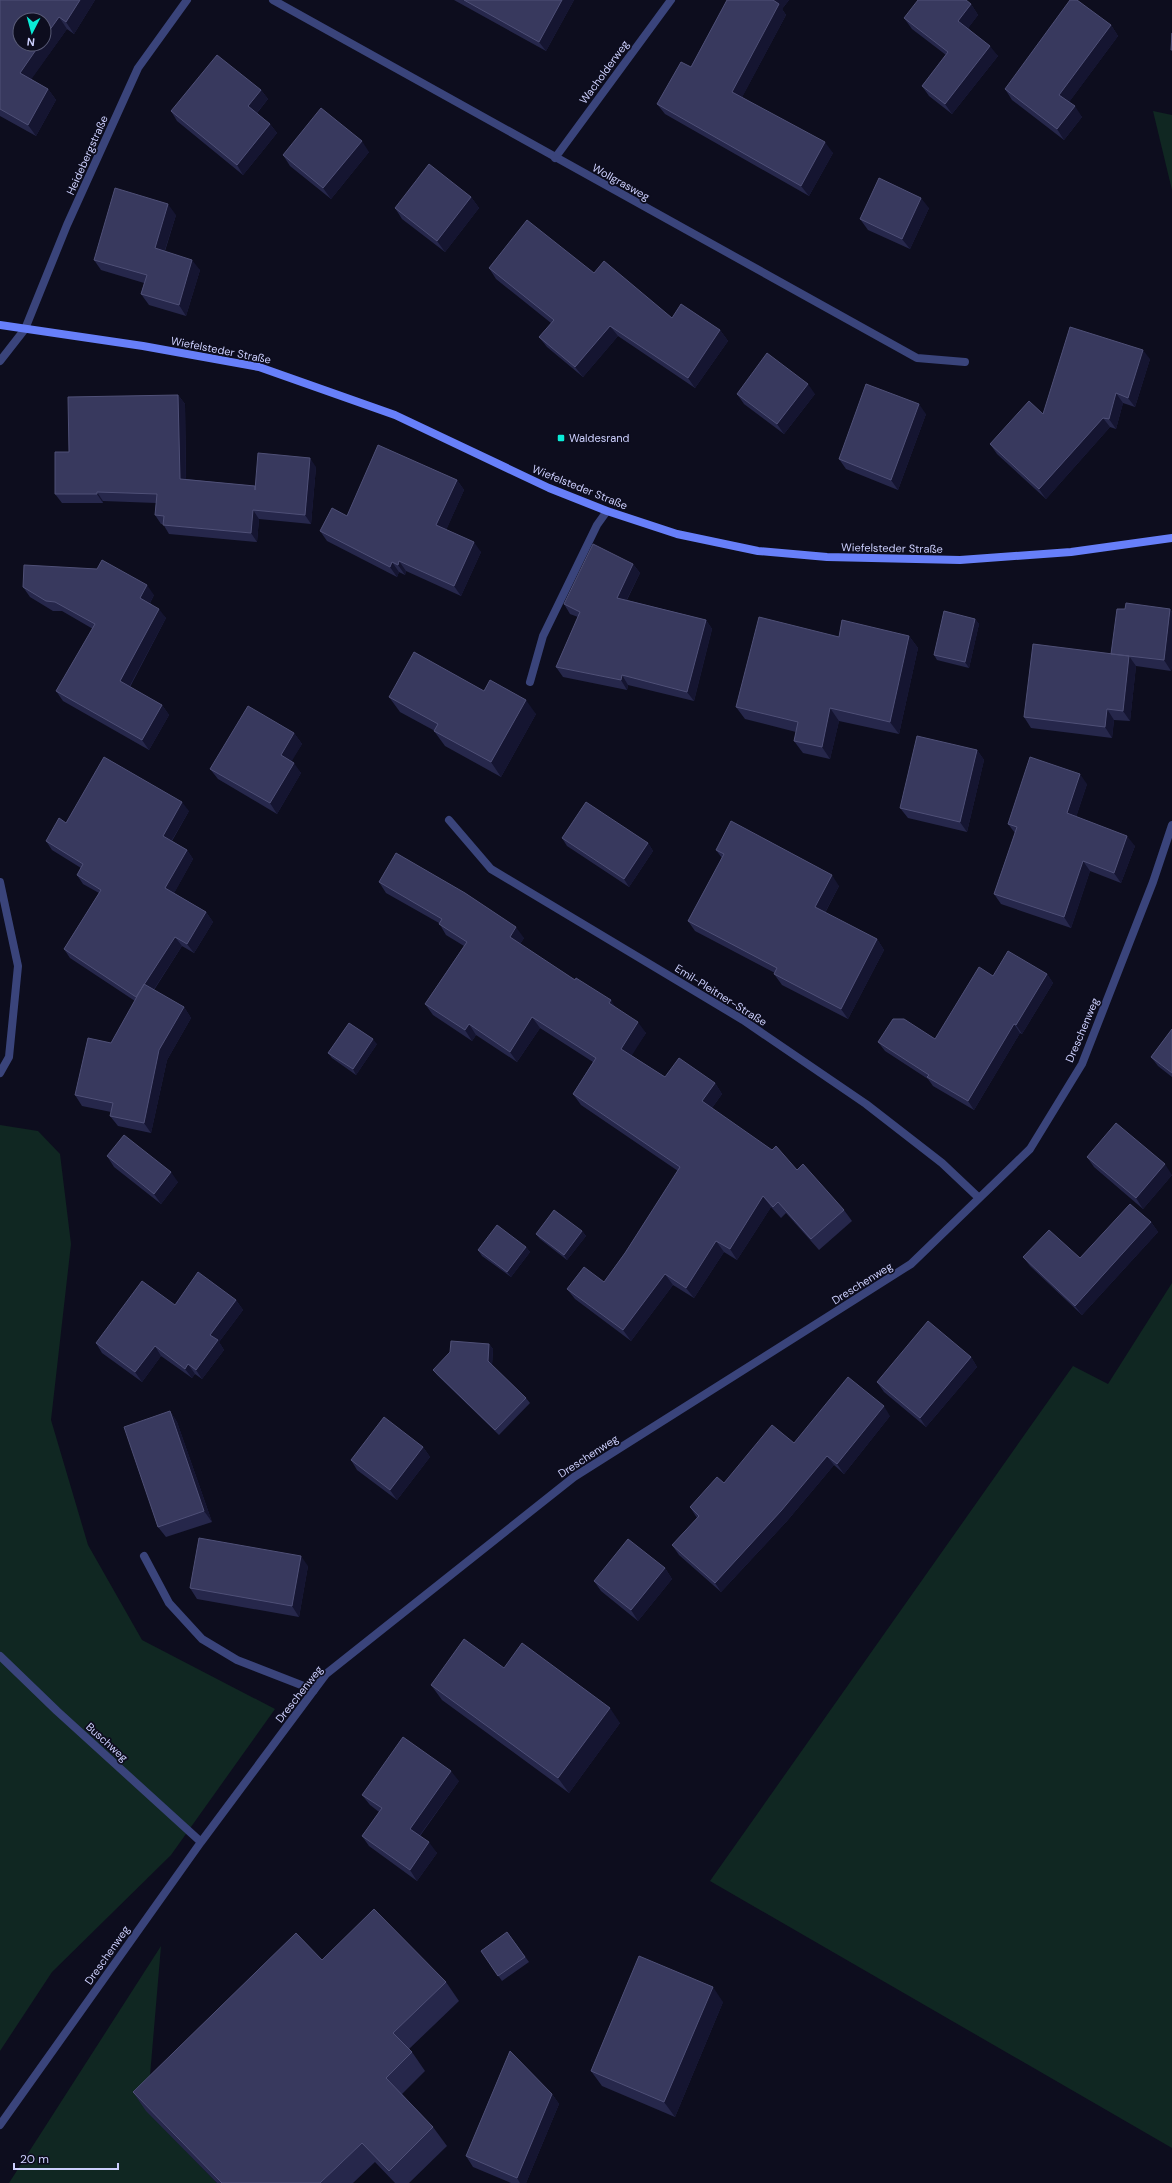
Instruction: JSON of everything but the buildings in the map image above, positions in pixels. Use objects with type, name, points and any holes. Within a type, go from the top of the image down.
[{"type":"main road","name":"Wiefelsteder Straße","points":[[0,325],[143,346],[259,367],[395,415],[549,488],[607,511],[677,534],[758,551],[827,557],[960,560],[1070,552],[1172,538]]},
{"type":"street","name":"Heidebergstraße","points":[[0,361],[25,329],[67,225],[138,68],[187,0]]},
{"type":"street","name":"Wollgrasweg","points":[[273,0],[917,358],[965,362]]},
{"type":"street","name":"Wacholderweg","points":[[555,158],[671,0]]},
{"type":"street","points":[[530,682],[543,636],[597,525],[607,511]]},
{"type":"street","name":"Emil-Pleitner-Straße","points":[[449,820],[491,870],[743,1020],[866,1104],[942,1163],[979,1198]]},
{"type":"street","name":"Dreschenweg","points":[[0,2125],[201,1842],[326,1674],[574,1477],[912,1264],[1030,1149],[1082,1064],[1153,882],[1172,825]]},
{"type":"street","points":[[0,882],[18,966],[9,1057],[0,1073]]},
{"type":"street","points":[[144,1556],[169,1603],[202,1639],[237,1660],[314,1690]]},
{"type":"street","name":"Buschweg","points":[[0,1656],[57,1711],[201,1842]]},
{"type":"green space","points":[[1153,111],[1172,115],[1172,190]]},
{"type":"green space","points":[[0,1125],[38,1131],[60,1154],[71,1244],[51,1420],[88,1545],[142,1640],[275,1709],[171,1855],[52,1972],[0,2051]]},
{"type":"green space","points":[[1172,1283],[1172,2148],[710,1881],[1073,1366],[1108,1384]]},
{"type":"green space","points":[[161,1946],[147,2111],[217,2183],[9,2183]]},
{"type":"place","name":"Waldesrand","points":[[561,438]]}]
